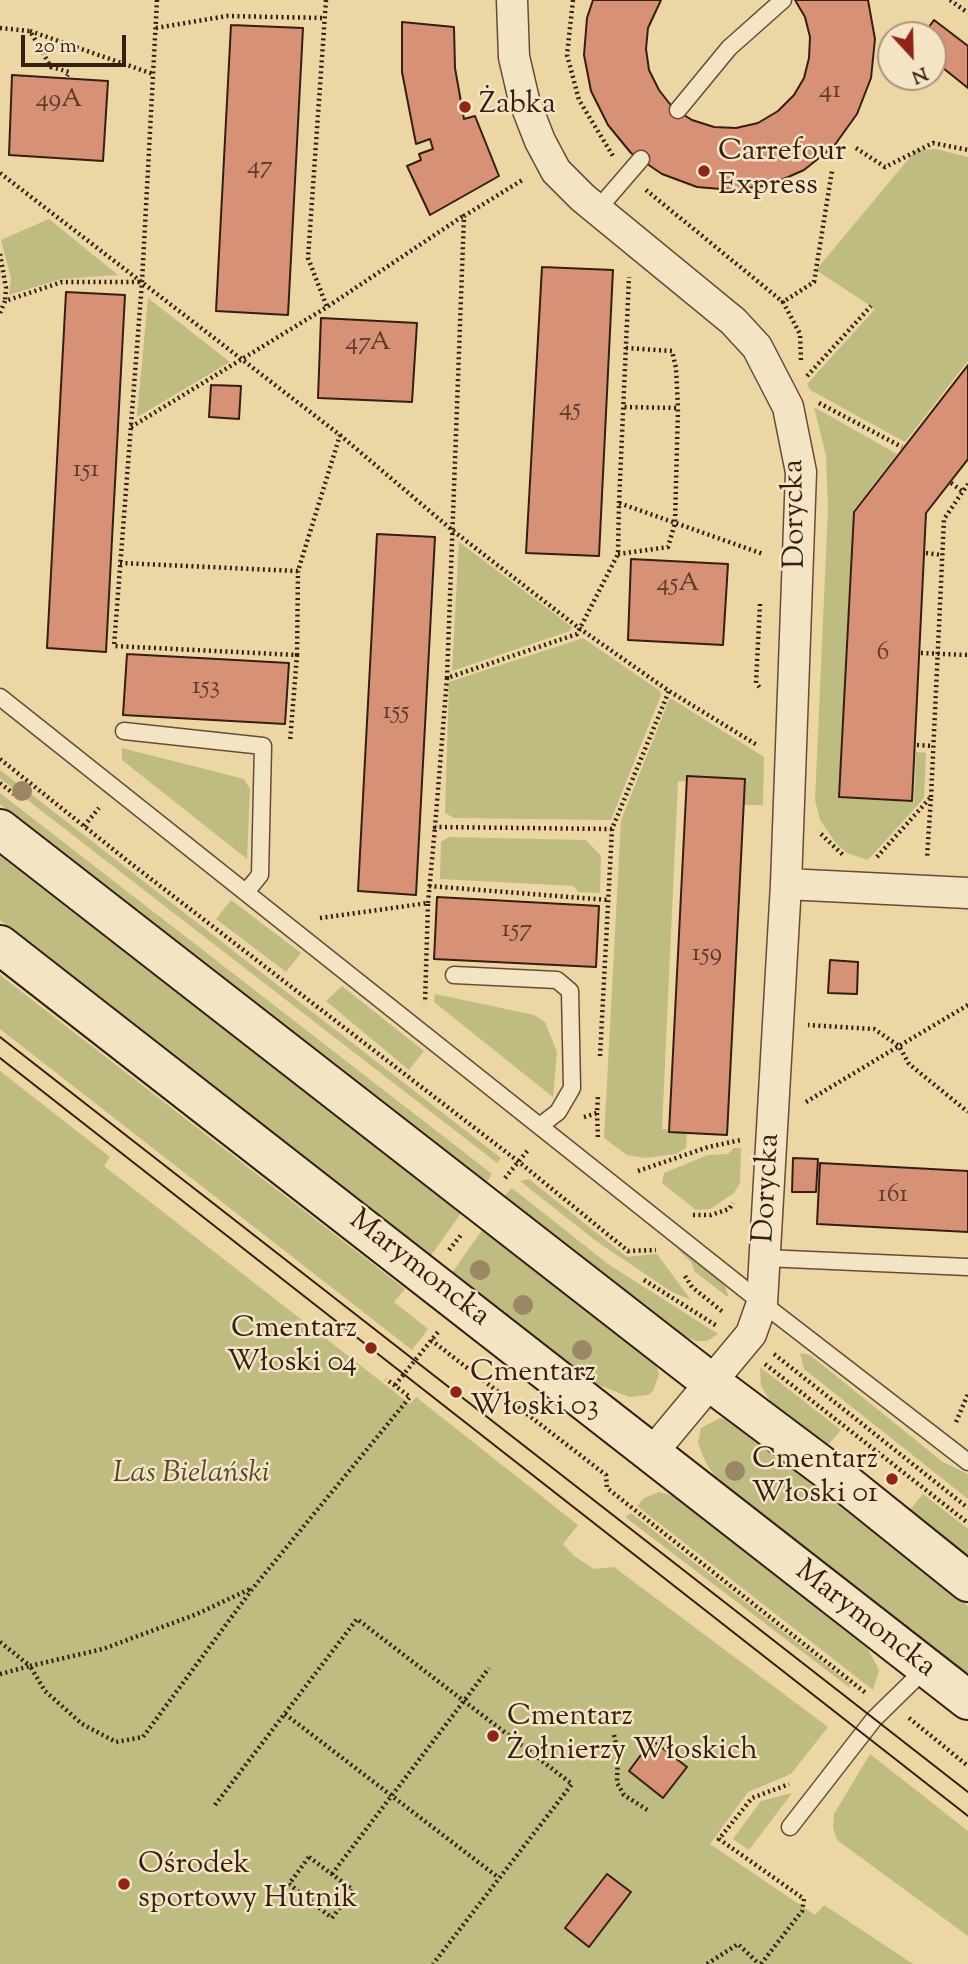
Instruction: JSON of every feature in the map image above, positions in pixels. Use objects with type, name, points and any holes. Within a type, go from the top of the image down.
[{"type":"main road","points":[[0,830],[713,1384],[841,1480],[968,1582]]},
{"type":"main road","name":"Marymoncka","points":[[0,945],[968,1700]]},
{"type":"street","name":"Dorycka","points":[[512,0],[514,57],[524,100],[540,141],[556,171],[597,210],[733,321],[757,347],[788,407],[801,472],[786,884],[762,1303],[751,1334],[713,1384],[652,1454]]},
{"type":"street","points":[[786,884],[968,894]]},
{"type":"lane","points":[[678,110],[729,48],[783,0]]},
{"type":"lane","points":[[597,210],[641,159]]},
{"type":"lane","points":[[0,697],[543,1126],[762,1303],[968,1462]]},
{"type":"lane","points":[[124,732],[263,746],[260,875],[246,892]]},
{"type":"lane","points":[[454,975],[556,980],[570,991],[572,1088],[558,1112],[543,1126]]},
{"type":"lane","points":[[765,1258],[967,1267]]},
{"type":"lane","points":[[790,1827],[874,1719],[925,1669]]},
{"type":"path","points":[[157,0],[142,282],[114,646],[297,655]]},
{"type":"path","points":[[326,0],[308,258],[327,307]]},
{"type":"path","points":[[950,0],[968,13]]},
{"type":"path","points":[[156,28],[227,16],[325,18]]},
{"type":"path","points":[[0,28],[30,30],[153,74]]},
{"type":"path","points":[[30,30],[51,67],[69,72],[67,76]]},
{"type":"path","points":[[856,148],[885,167],[933,143],[968,150]]},
{"type":"path","points":[[832,171],[814,282],[783,302],[800,334],[802,382],[871,306]]},
{"type":"path","points":[[0,173],[340,436],[452,530],[579,628],[669,691],[759,746]]},
{"type":"path","points":[[130,428],[243,360],[533,174]]},
{"type":"path","points":[[414,997],[425,1006],[429,886],[447,678],[464,216]]},
{"type":"path","points":[[0,254],[6,288],[0,313]]},
{"type":"path","points":[[447,678],[577,634],[618,554],[630,266]]},
{"type":"path","points":[[5,301],[62,282],[142,282]]},
{"type":"path","points":[[618,554],[667,547],[675,523],[678,408],[676,368],[672,351],[626,348]]},
{"type":"path","points":[[817,401],[902,447]]},
{"type":"path","points":[[624,407],[678,408]]},
{"type":"path","points":[[290,751],[297,655],[298,571],[340,436]]},
{"type":"path","points":[[951,483],[962,491]]},
{"type":"path","points":[[926,867],[944,519],[968,484]]},
{"type":"path","points":[[619,503],[763,554]]},
{"type":"path","points":[[762,567],[763,554],[769,543]]},
{"type":"path","points":[[926,553],[942,555]]},
{"type":"path","points":[[120,563],[298,571]]},
{"type":"path","points":[[761,593],[756,683],[764,692]]},
{"type":"path","points":[[921,653],[968,654]]},
{"type":"path","points":[[600,1059],[612,829],[669,691]]},
{"type":"path","points":[[917,745],[933,746]]},
{"type":"path","points":[[0,759],[129,862],[519,1161],[543,1126]]},
{"type":"path","points":[[869,865],[931,797]]},
{"type":"path","points":[[435,827],[612,829]]},
{"type":"path","points":[[820,833],[845,857]]},
{"type":"path","points":[[429,886],[608,900]]},
{"type":"path","points":[[327,927],[316,918],[428,903]]},
{"type":"path","points":[[798,1107],[968,1005]]},
{"type":"path","points":[[800,1024],[874,1029],[899,1046],[909,1063],[968,1112]]},
{"type":"path","points":[[558,1112],[570,1121],[597,1113],[598,1086]]},
{"type":"path","points":[[638,1171],[708,1147],[748,1139]]},
{"type":"path","points":[[692,1215],[711,1215],[729,1209],[744,1191],[769,1191]]},
{"type":"path","points":[[395,1385],[442,1327]]},
{"type":"path","points":[[431,1340],[606,1475],[607,1488],[876,1701],[891,1702],[968,1766]]},
{"type":"path","points":[[0,1642],[30,1666],[45,1691],[82,1724],[116,1742],[143,1737],[253,1588],[410,1397],[386,1379]]},
{"type":"path","points":[[0,1674],[103,1649],[197,1614],[253,1588]]},
{"type":"path","points":[[215,1805],[357,1619],[572,1784],[433,1964]]},
{"type":"path","points":[[332,1874],[489,1668]]},
{"type":"path","points":[[285,1714],[499,1878]]},
{"type":"path","points":[[614,1735],[618,1753],[617,1783],[624,1795],[649,1811]]},
{"type":"path","points":[[309,1857],[332,1874],[353,1890],[332,1918],[289,1884],[309,1857]]},
{"type":"path","points":[[707,1964],[738,1944],[760,1964],[802,1911]]},
{"type":"green space","points":[[936,149],[968,157],[968,361],[905,442],[810,390],[807,384],[875,309],[816,270],[916,150]]},
{"type":"green space","points":[[49,219],[118,275],[61,279],[9,295],[11,278],[1,240]]},
{"type":"green space","points":[[148,298],[230,362],[137,417]]},
{"type":"green space","points":[[814,407],[897,454],[853,511],[839,798],[914,802],[916,752],[926,753],[924,798],[868,860],[847,853],[835,842],[820,820],[815,800],[828,509],[826,456]]},
{"type":"green space","points":[[459,542],[572,627],[570,631],[452,671]]},
{"type":"green space","points":[[583,638],[660,691],[661,695],[611,820],[454,818],[445,813],[449,682]]},
{"type":"green space","points":[[672,699],[764,757],[763,805],[740,805],[741,783],[678,781],[662,1129],[687,1131],[686,1148],[676,1154],[645,1158],[627,1155],[604,1138],[621,820],[669,700]]},
{"type":"green space","points":[[122,748],[244,779],[250,789],[247,859],[122,760]]},
{"type":"green space","points":[[0,770],[501,1158],[497,1163],[43,812],[0,778]]},
{"type":"green space","points":[[0,793],[492,1174],[486,1183],[0,804]]},
{"type":"green space","points":[[449,837],[586,840],[601,856],[600,893],[578,892],[574,886],[440,879],[441,842]]},
{"type":"green space","points":[[0,856],[461,1213],[430,1257],[0,920]]},
{"type":"green space","points":[[231,900],[301,953],[286,972],[216,919]]},
{"type":"green space","points":[[0,975],[405,1289],[394,1302],[428,1329],[412,1350],[0,1029]]},
{"type":"green space","points":[[342,986],[424,1051],[409,1070],[326,1001]]},
{"type":"green space","points":[[435,994],[534,1015],[545,1022],[557,1052],[553,1097],[434,1002]]},
{"type":"green space","name":"Las Bielański","points":[[0,1071],[110,1157],[104,1166],[410,1404],[416,1397],[578,1525],[563,1544],[574,1556],[594,1569],[614,1567],[828,1727],[791,1774],[748,1792],[710,1844],[815,1915],[824,1905],[913,1964],[0,1964]]},
{"type":"green space","points":[[734,1148],[741,1148],[740,1183],[734,1193],[710,1209],[696,1210],[662,1183],[664,1173],[708,1155],[728,1154]]},
{"type":"green space","points":[[529,1179],[627,1257],[657,1254],[691,1300],[672,1292],[596,1241],[520,1181]]},
{"type":"green space","points":[[512,1188],[608,1264],[718,1334],[707,1341],[696,1341],[682,1335],[503,1197]]},
{"type":"green space","points":[[482,1230],[656,1364],[659,1375],[653,1391],[648,1395],[629,1397],[594,1383],[452,1273]]},
{"type":"green space","points":[[680,1242],[725,1286],[729,1298],[694,1271],[692,1263],[677,1248]]},
{"type":"green space","points":[[800,1353],[810,1355],[943,1462],[968,1474],[968,1499],[804,1369]]},
{"type":"green space","points":[[760,1367],[841,1430],[826,1447],[772,1404],[761,1386]]},
{"type":"green space","points":[[720,1418],[729,1420],[968,1606],[968,1674],[718,1481],[706,1463],[698,1443],[701,1428]]},
{"type":"green space","points":[[659,1492],[677,1497],[868,1649],[879,1670],[873,1690],[637,1506],[644,1498]]},
{"type":"green space","points":[[923,1494],[968,1529],[968,1559],[908,1512]]},
{"type":"green space","points":[[631,1513],[849,1683],[850,1688],[625,1517]]},
{"type":"green space","points":[[870,1754],[968,1831],[968,1936],[837,1840],[833,1828],[834,1814]]},
{"type":"green space","points":[[792,1793],[749,1850],[733,1839],[761,1801]]},
{"type":"building","points":[[593,0],[661,0],[648,28],[646,49],[649,70],[659,90],[673,108],[692,120],[714,127],[736,128],[758,123],[778,111],[794,95],[804,78],[810,37],[805,17],[795,0],[868,0],[875,39],[871,78],[857,114],[834,146],[804,170],[770,185],[733,190],[697,187],[662,174],[631,153],[608,125],[591,91],[584,55],[587,18]]},
{"type":"building","points":[[402,22],[454,27],[455,68],[464,119],[475,116],[499,176],[430,215],[407,166],[421,160],[419,154],[433,149],[430,139],[416,144],[402,72]]},
{"type":"building","points":[[231,25],[303,28],[288,315],[216,311]]},
{"type":"building","points":[[947,30],[968,46],[968,88],[947,71]]},
{"type":"building","points":[[12,75],[108,81],[103,161],[9,155]]},
{"type":"building","points":[[542,267],[613,270],[599,556],[526,553]]},
{"type":"building","points":[[66,292],[125,295],[106,652],[47,648]]},
{"type":"building","points":[[321,318],[417,323],[412,402],[318,398]]},
{"type":"building","points":[[968,365],[968,459],[926,513],[912,801],[839,797],[854,512]]},
{"type":"building","points":[[211,385],[241,386],[239,419],[209,417]]},
{"type":"building","points":[[377,534],[435,537],[416,895],[358,891]]},
{"type":"building","points":[[631,559],[728,564],[723,645],[628,640]]},
{"type":"building","points":[[127,654],[289,663],[285,724],[123,715]]},
{"type":"building","points":[[687,776],[745,779],[727,1135],[669,1132]]},
{"type":"building","points":[[437,897],[599,906],[596,967],[434,959]]},
{"type":"building","points":[[830,960],[858,962],[857,994],[828,993]]},
{"type":"building","points":[[793,1158],[818,1159],[816,1192],[792,1192]]},
{"type":"building","points":[[820,1163],[968,1171],[968,1232],[817,1224]]},
{"type":"building","points":[[652,1740],[687,1767],[663,1798],[629,1771]]},
{"type":"building","points":[[607,1874],[631,1892],[589,1947],[565,1928]]},
{"type":"tram line","points":[[0,1037],[968,1792]]},
{"type":"tram line","points":[[0,1058],[968,1816]]},
{"type":"place","name":"Żabka","points":[[465,107]]},
{"type":"place","name":"Carrefour Express","points":[[704,171]]},
{"type":"place","name":"Cmentarz Włoski 04","points":[[371,1348]]},
{"type":"place","name":"Cmentarz Włoski 03","points":[[456,1392]]},
{"type":"place","name":"Cmentarz Włoski 01","points":[[892,1479]]},
{"type":"place","name":"Cmentarz Żołnierzy Włoskich","points":[[493,1736]]},
{"type":"place","name":"Ośrodek sportowy Hutnik","points":[[124,1884]]}]
